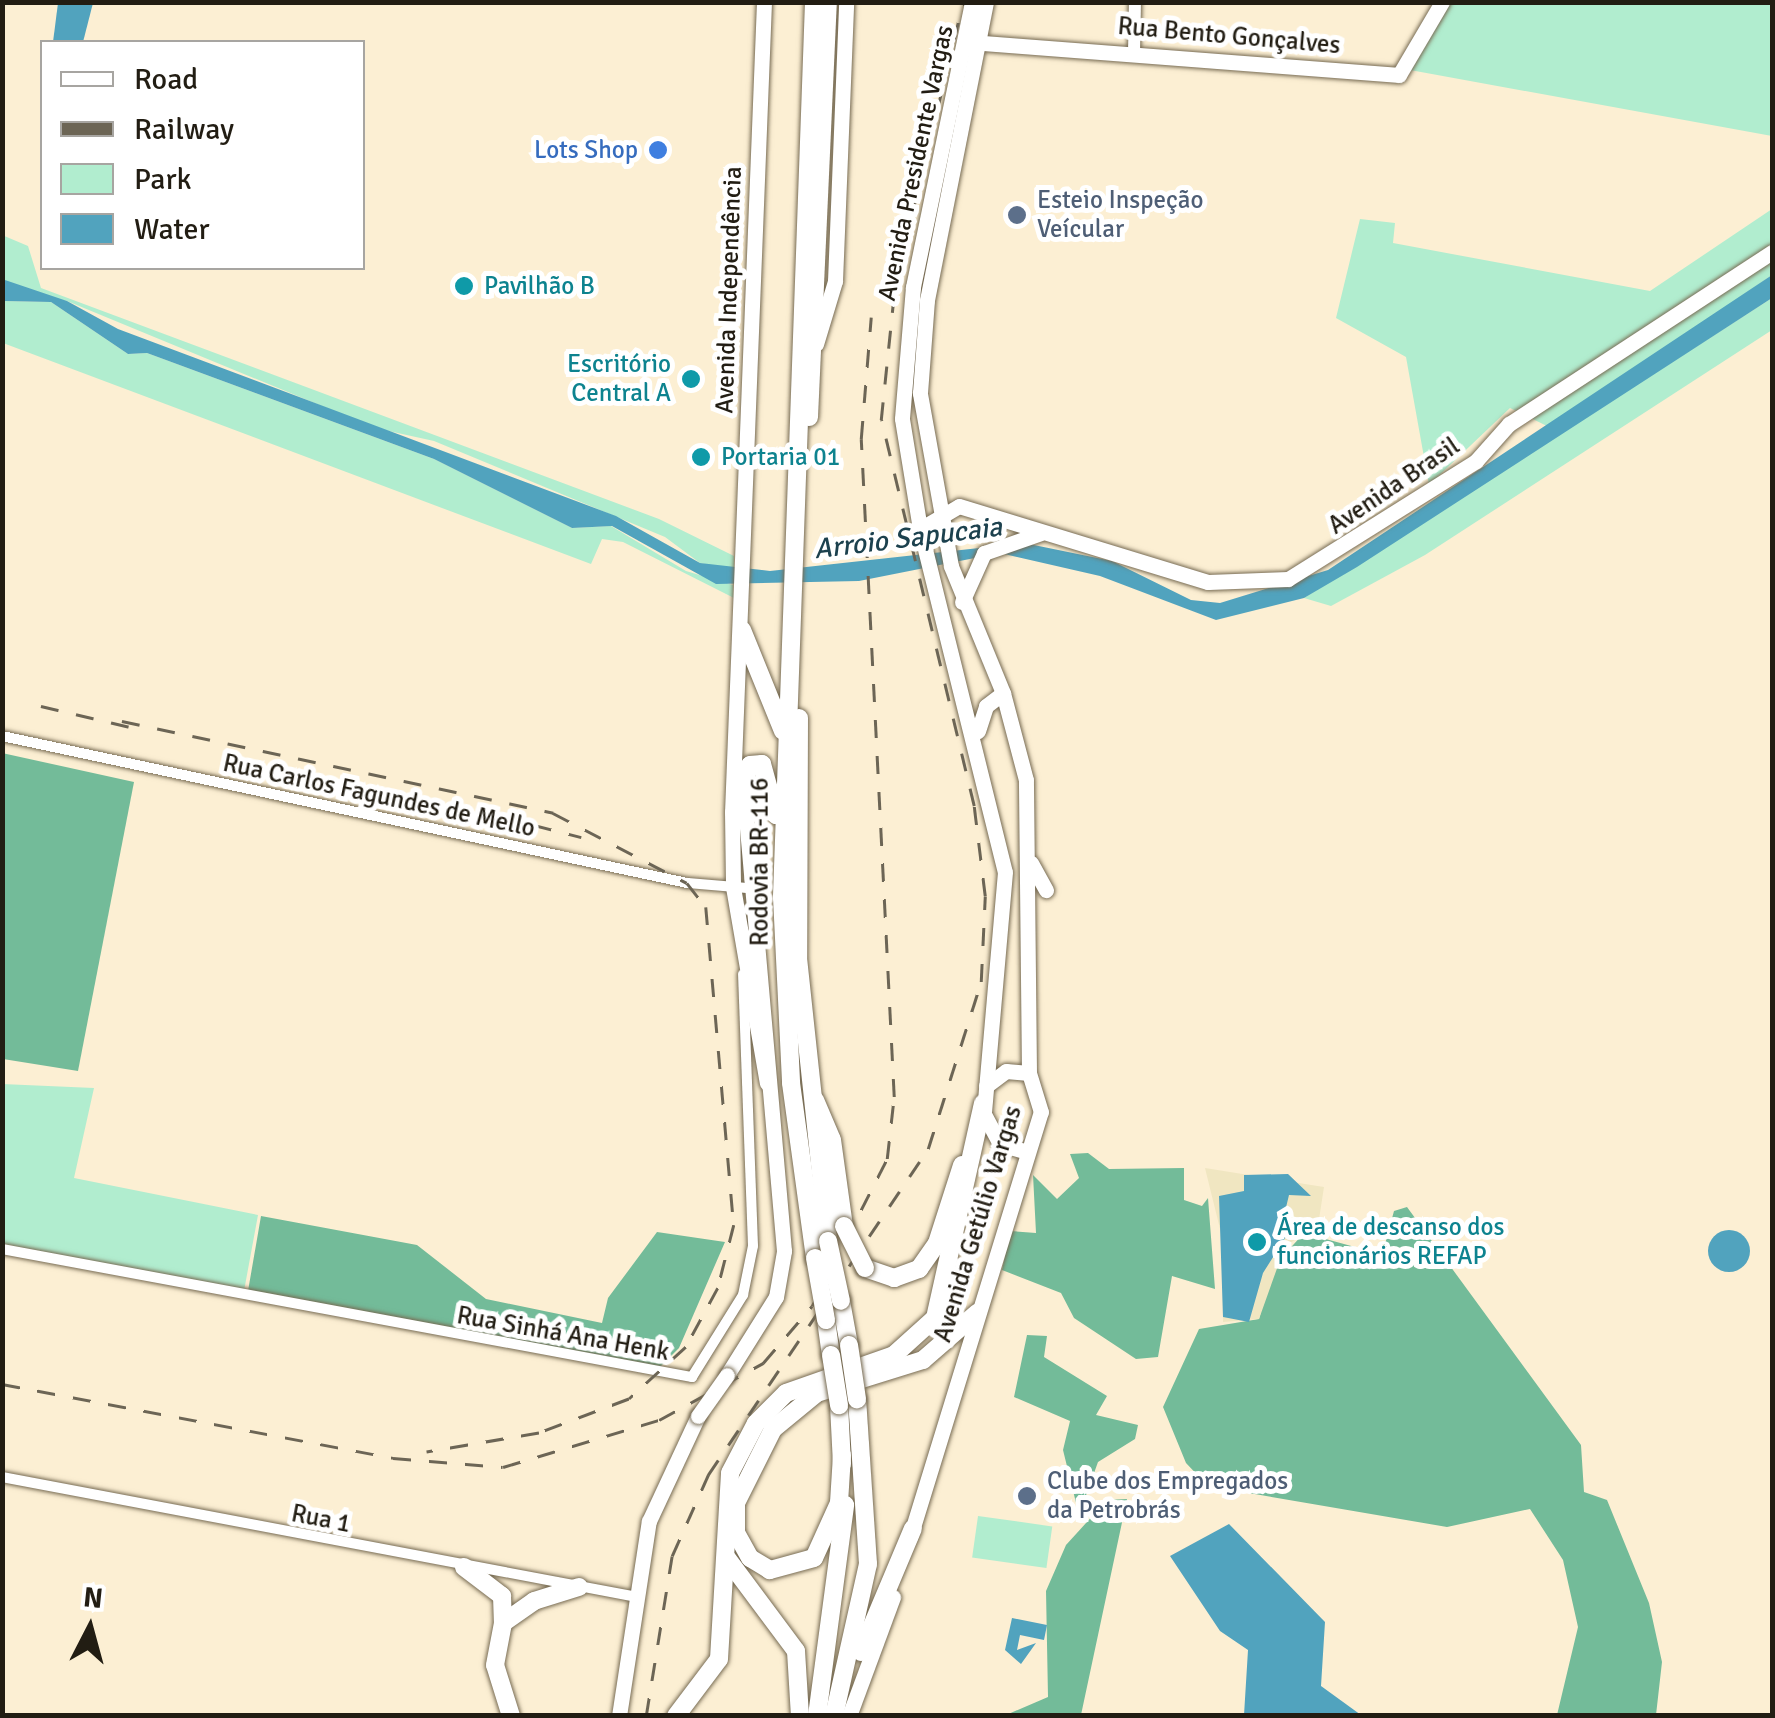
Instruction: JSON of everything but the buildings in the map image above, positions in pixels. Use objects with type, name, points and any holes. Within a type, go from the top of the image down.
[{"type":"highway","name":"Rodovia BR-116","points":[[814,2],[795,602],[805,1076],[828,1241],[848,1345],[848,1402],[842,1456],[843,1564],[817,1716]]},
{"type":"highway","name":"Rodovia BR-116","points":[[796,547],[814,353],[828,2]]},
{"type":"highway","name":"Rodovia BR-116","points":[[795,602],[783,865],[791,1083],[831,1355],[848,1402],[868,1564],[840,1711]]},
{"type":"highway","points":[[742,630],[787,740]]},
{"type":"highway","points":[[744,781],[754,763],[767,770],[783,865]]},
{"type":"highway","points":[[805,1076],[832,1140],[844,1226],[865,1268],[894,1278],[919,1270],[938,1243],[985,1094]]},
{"type":"highway","points":[[681,1711],[719,1659],[726,1556],[722,1503],[756,1423],[786,1392],[894,1356],[935,1318],[985,1094]]},
{"type":"highway","points":[[842,1456],[839,1504],[814,1558],[770,1570],[750,1558],[736,1533],[736,1502],[773,1429],[817,1393],[923,1360],[977,1314]]},
{"type":"highway","points":[[840,1711],[913,1528]]},
{"type":"highway","points":[[726,1556],[796,1651],[800,1716]]},
{"type":"highway","points":[[464,1567],[502,1596],[504,1623],[495,1664],[511,1716]]},
{"type":"highway","points":[[504,1623],[534,1601],[579,1587]]},
{"type":"main road","name":"Avenida Independência","points":[[738,748],[764,2]]},
{"type":"main road","name":"Rodovia BR-116","points":[[814,353],[835,281],[846,2]]},
{"type":"main road","name":"Avenida Presidente Vargas","points":[[972,2],[978,42]]},
{"type":"main road","name":"Avenida Presidente Vargas","points":[[930,570],[920,531],[902,392],[940,200],[986,2]]},
{"type":"main road","name":"Rua Bento Gonçalves","points":[[978,42],[1399,76],[1442,2]]},
{"type":"main road","name":"Avenida Presidente Vargas","points":[[940,200],[920,393],[950,566]]},
{"type":"main road","name":"Avenida Brasil","points":[[939,510],[975,509],[1226,586],[1312,570],[1476,461],[1509,424],[1772,252]]},
{"type":"main road","points":[[902,392],[920,393]]},
{"type":"main road","points":[[920,531],[939,510]]},
{"type":"main road","name":"Avenida Brasil","points":[[962,602],[976,564],[1024,534],[1050,533]]},
{"type":"main road","name":"Avenida Getúlio Vargas","points":[[913,1528],[1024,1151],[1041,1112],[1029,1073],[1026,780],[1003,693],[950,566]]},
{"type":"main road","name":"Avenida Getúlio Vargas","points":[[930,570],[977,734],[1005,872],[985,1094]]},
{"type":"main road","points":[[977,734],[986,706],[1003,693]]},
{"type":"main road","points":[[738,748],[744,781],[741,888]]},
{"type":"main road","points":[[620,1716],[632,1596],[648,1521],[698,1416],[776,1297],[784,1251],[741,888],[738,748]]},
{"type":"main road","points":[[1028,858],[1046,890]]},
{"type":"main road","points":[[1024,1151],[993,1137],[985,1094],[1006,1071],[1029,1073]]},
{"type":"street","points":[[1134,53],[1135,2]]},
{"type":"street","name":"Rua Carlos Fagundes de Mello","points":[[2,736],[741,888]]},
{"type":"street","name":"Rua Sinhá Ana Henk","points":[[2,1249],[692,1377],[743,1294],[753,1246],[738,1021],[751,963]]},
{"type":"street","name":"Rua 1","points":[[2,1476],[632,1596]]},
{"type":"green space","points":[[1447,3],[1772,3],[1772,136],[1410,70]]},
{"type":"green space","points":[[1772,209],[1772,275],[1551,428],[1510,408],[1429,485],[1406,357],[1336,318],[1360,219],[1395,223],[1393,243],[1650,291]]},
{"type":"green space","points":[[2,235],[28,246],[41,288],[659,519],[734,556],[734,570],[700,563],[665,537],[434,441],[375,428],[67,301],[24,294],[3,279]]},
{"type":"green space","points":[[1772,298],[1772,330],[1425,555],[1331,606],[1304,598]]},
{"type":"green space","points":[[2,301],[51,302],[128,354],[147,353],[434,459],[572,528],[611,526],[686,571],[733,585],[734,598],[623,542],[602,539],[591,564],[3,343]]},
{"type":"green space","points":[[2,753],[134,782],[78,1071],[3,1059]]},
{"type":"green space","points":[[2,1084],[94,1088],[74,1178],[258,1215],[244,1291],[3,1244]]},
{"type":"green space","points":[[1088,1153],[1109,1169],[1184,1168],[1184,1200],[1202,1206],[1208,1198],[1215,1289],[1172,1276],[1158,1357],[1136,1359],[1074,1318],[1061,1293],[1002,1270],[1010,1231],[1036,1233],[1033,1175],[1057,1199],[1079,1178],[1070,1154]]},
{"type":"green space","points":[[1407,1207],[1581,1445],[1584,1492],[1607,1500],[1649,1603],[1662,1662],[1656,1715],[1557,1715],[1578,1627],[1563,1560],[1530,1509],[1447,1527],[1205,1483],[1186,1463],[1163,1407],[1199,1329],[1259,1319],[1273,1267],[1304,1233],[1373,1252],[1385,1244],[1394,1211]]},
{"type":"green space","points":[[261,1216],[417,1245],[486,1299],[602,1323],[608,1298],[657,1232],[725,1242],[679,1348],[660,1367],[248,1291]]},
{"type":"green space","points":[[1027,1335],[1047,1336],[1044,1357],[1107,1396],[1096,1415],[1138,1425],[1135,1439],[1098,1462],[1079,1515],[1063,1450],[1070,1421],[1014,1397]]},
{"type":"green space","points":[[1127,1499],[1081,1715],[1006,1715],[1048,1697],[1046,1591],[1066,1545],[1107,1500]]},
{"type":"green space","points":[[978,1516],[1052,1526],[1046,1568],[972,1558]]},
{"type":"sand","name":"Área de descanso dos funcionários REFAP","points":[[1205,1168],[1324,1187],[1318,1226],[1285,1246],[1259,1319],[1223,1322],[1222,1237]]},
{"type":"water","points":[[58,3],[93,3],[84,40],[53,40]]},
{"type":"water","points":[[1772,275],[1772,298],[1357,567],[1304,598],[1216,620],[1100,576],[1000,553],[859,581],[716,584],[612,526],[572,528],[434,459],[147,353],[128,354],[51,302],[3,301],[2,279],[67,301],[118,329],[616,516],[700,563],[770,571],[1024,543],[1112,561],[1191,600],[1220,603],[1328,570]]},
{"type":"water","name":"Área de descanso dos funcionários REFAP","points":[[1288,1174],[1311,1196],[1289,1195],[1282,1224],[1292,1227],[1263,1273],[1249,1322],[1223,1317],[1219,1196],[1244,1191],[1244,1175]]},
{"type":"water","points":[[1729,1230],[1744,1236],[1750,1251],[1744,1266],[1729,1272],[1714,1266],[1708,1251],[1714,1236]]},
{"type":"water","points":[[1229,1524],[1325,1622],[1321,1686],[1361,1715],[1244,1715],[1248,1650],[1220,1631],[1170,1556]]},
{"type":"water","points":[[1012,1618],[1047,1625],[1044,1640],[1020,1635],[1017,1650],[1036,1643],[1021,1664],[1005,1650]]},
{"type":"railway","points":[[646,1716],[672,1556],[708,1475],[928,1149],[981,982],[985,896],[974,806],[881,420],[895,285],[963,2]]},
{"type":"railway","points":[[2,1384],[393,1458],[503,1467],[659,1420],[763,1363],[812,1306],[887,1159],[894,1097],[861,439],[871,317]]},
{"type":"railway","points":[[41,706],[134,728]]},
{"type":"railway","points":[[122,721],[553,813],[687,883],[706,907],[734,1225],[718,1288],[686,1347],[629,1399],[539,1433],[427,1452]]},
{"type":"railway","points":[[499,816],[581,837]]},
{"type":"place","name":"Lots Shop","points":[[658,150]]},
{"type":"place","name":"Esteio Inspeção Veícular","points":[[1017,215]]},
{"type":"place","name":"Pavilhão B","points":[[464,286]]},
{"type":"place","name":"Escritório Central A","points":[[691,379]]},
{"type":"place","name":"Portaria 01","points":[[701,457]]},
{"type":"place","name":"Área de descanso dos funcionários REFAP","points":[[1257,1242]]},
{"type":"place","name":"Clube dos Empregados da Petrobrás","points":[[1027,1496]]},
{"type":"water label","name":"Arroio Sapucaia","points":[[908,538]]}]
